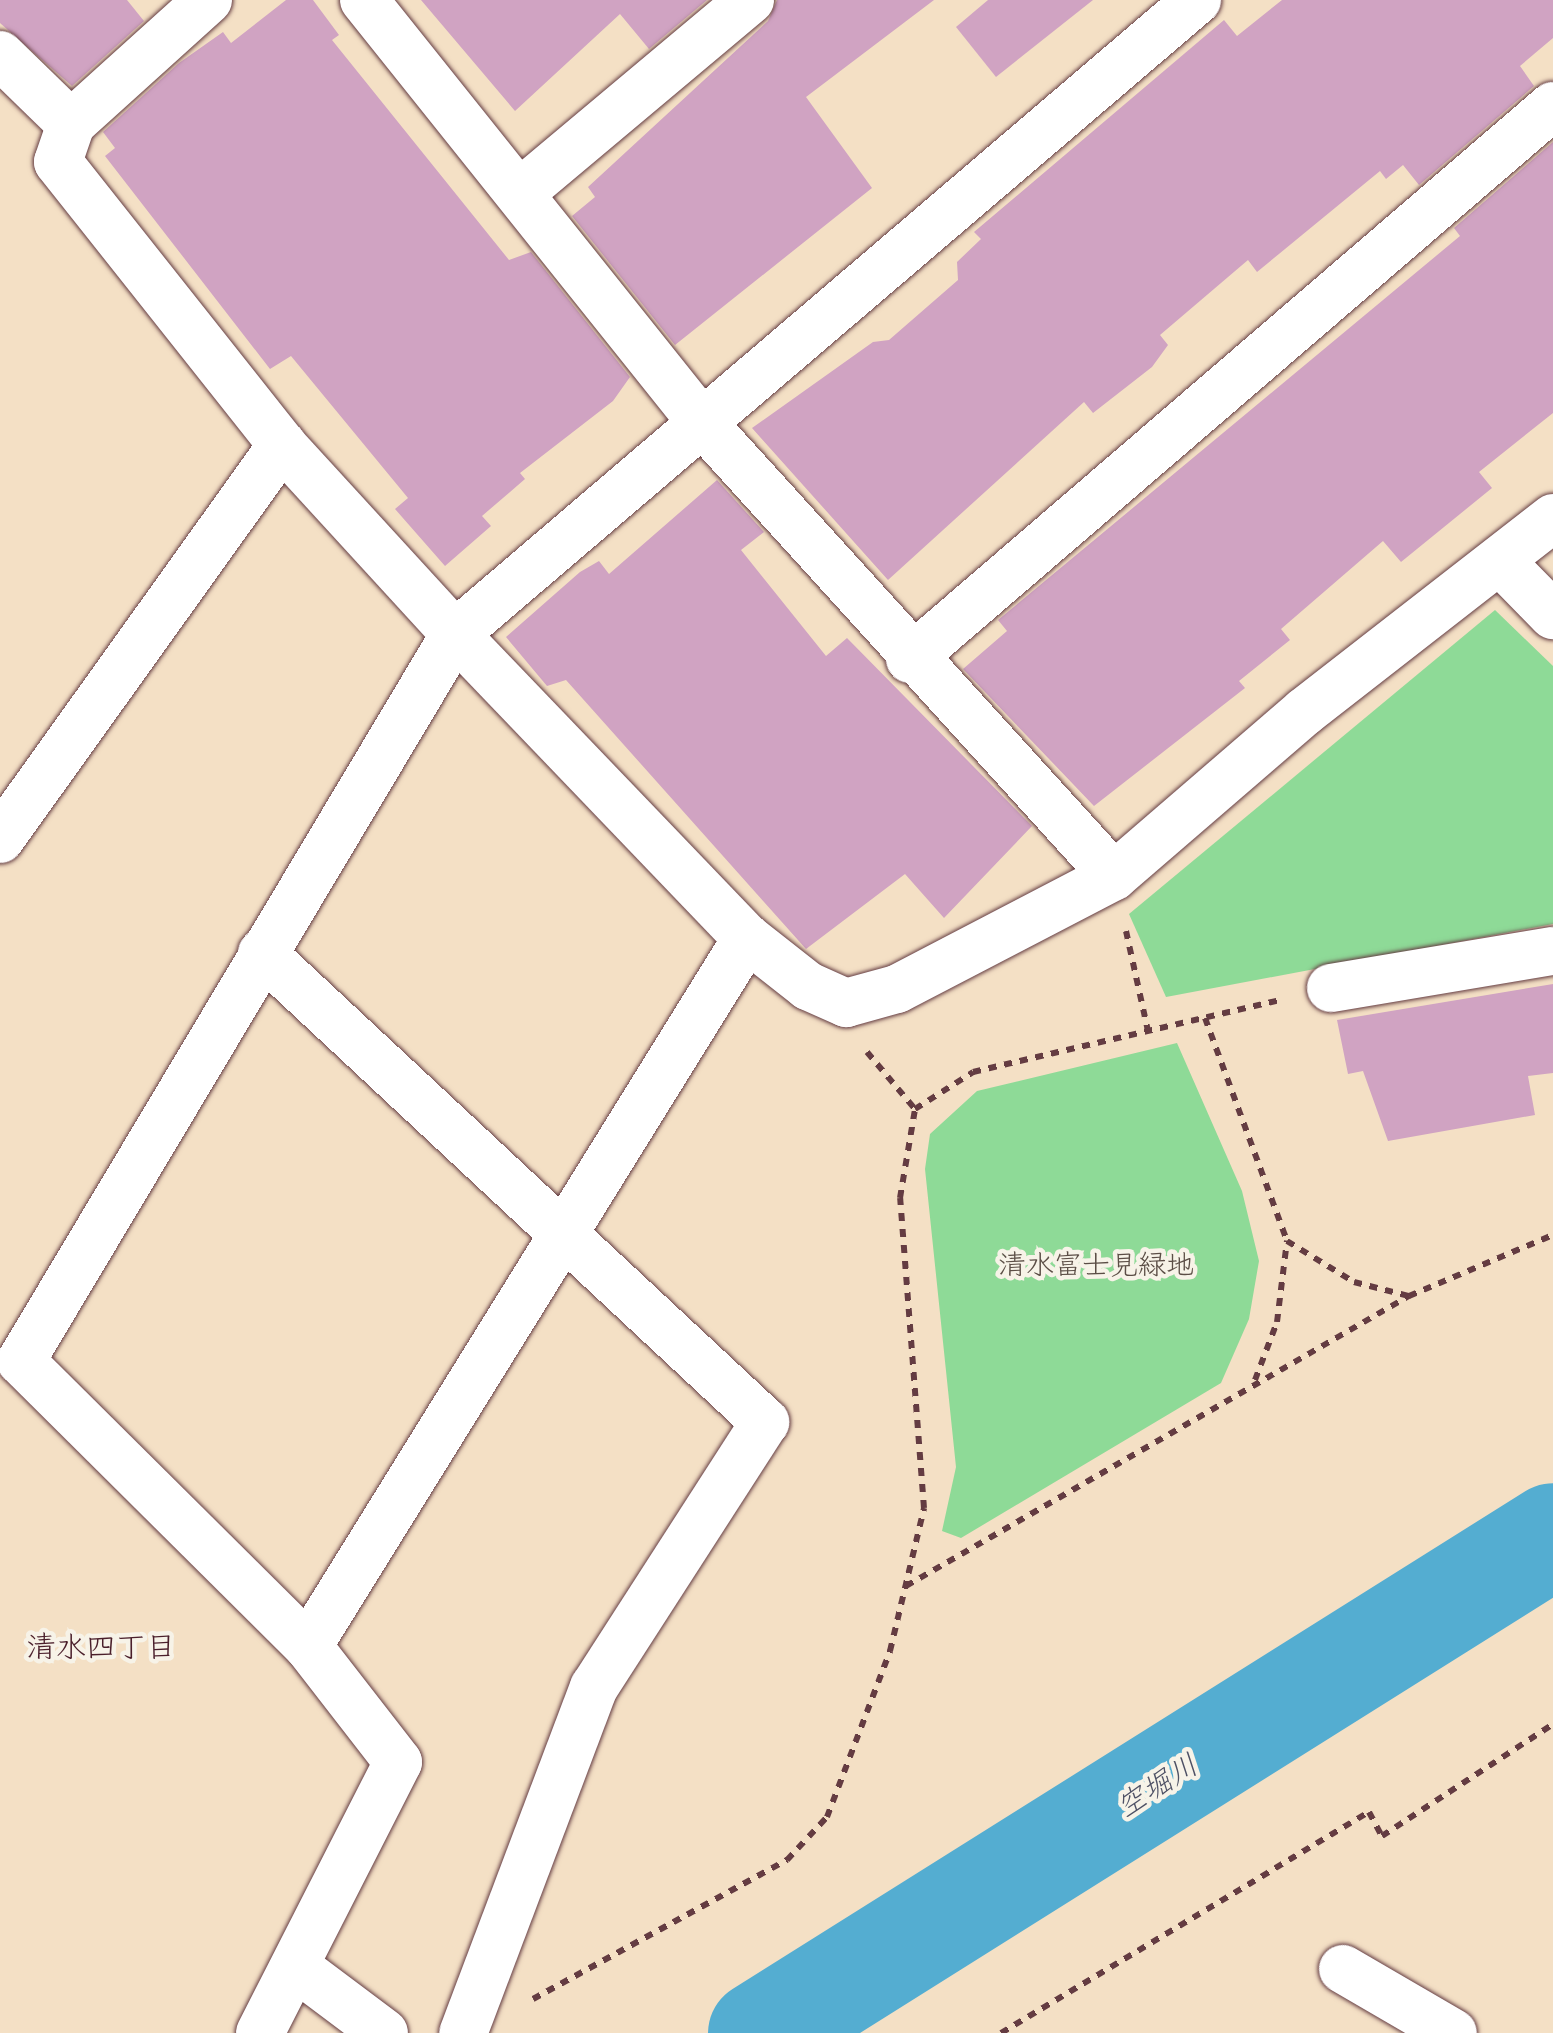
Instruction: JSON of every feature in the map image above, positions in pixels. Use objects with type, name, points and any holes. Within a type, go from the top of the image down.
[{"type":"street","points":[[208,0],[71,124],[58,162],[282,445],[455,634],[747,938],[808,986],[846,1003],[897,988],[1114,876],[1304,712],[1502,562],[1553,518]]},
{"type":"street","points":[[364,0],[699,419],[910,659],[1114,876]]},
{"type":"street","points":[[521,192],[750,0]]},
{"type":"street","points":[[260,2033],[300,1970],[398,1762],[308,1646],[22,1361],[455,634],[699,419],[1197,0]]},
{"type":"street","points":[[0,56],[71,124]]},
{"type":"street","points":[[910,659],[1553,106]]},
{"type":"street","points":[[0,839],[282,445]]},
{"type":"street","points":[[1502,562],[1553,615]]},
{"type":"street","points":[[308,1646],[556,1235],[747,938]]},
{"type":"street","points":[[1331,988],[1553,951]]},
{"type":"street","points":[[262,953],[556,1235],[766,1422],[594,1687],[464,2033]]},
{"type":"street","points":[[1343,1969],[1453,2033]]},
{"type":"street","points":[[300,1970],[384,2033]]},
{"type":"path","points":[[1114,876],[1148,1031]]},
{"type":"path","points":[[520,2006],[787,1860],[827,1817],[904,1587],[924,1508],[900,1198],[915,1109],[973,1072],[1331,988]]},
{"type":"path","points":[[846,1003],[865,1049],[915,1109]]},
{"type":"path","points":[[1205,1018],[1287,1241],[1277,1322],[1254,1383]]},
{"type":"path","points":[[904,1587],[1408,1296],[1553,1236]]},
{"type":"path","points":[[1287,1241],[1354,1282],[1408,1296]]},
{"type":"path","points":[[1001,2033],[1368,1812],[1382,1836],[1553,1724]]},
{"type":"green space","points":[[1495,610],[1553,666],[1553,924],[1166,997],[1129,914]]},
{"type":"green space","name":"清水富士見緑地","points":[[1177,1043],[1242,1191],[1259,1261],[1249,1319],[1221,1383],[961,1538],[942,1531],[956,1467],[925,1169],[930,1134],[977,1091]]},
{"type":"building","points":[[0,0],[127,0],[144,21],[72,86],[0,23]]},
{"type":"building","points":[[286,0],[313,0],[339,35],[332,40],[509,260],[531,252],[630,377],[613,401],[520,473],[525,479],[482,516],[491,526],[445,566],[395,509],[408,498],[291,356],[270,369],[105,156],[115,148],[103,132],[179,63],[223,32],[231,43]]},
{"type":"building","points":[[421,0],[707,0],[649,49],[620,14],[515,111]]},
{"type":"building","points":[[777,0],[934,0],[806,97],[872,188],[675,345],[572,216],[595,197],[588,187],[768,21]]},
{"type":"building","points":[[988,0],[1093,0],[996,77],[956,27]]},
{"type":"building","points":[[1282,0],[1553,0],[1553,38],[1520,66],[1534,86],[1419,185],[1403,165],[1386,179],[1380,171],[1257,272],[1248,260],[1160,335],[1168,345],[1152,367],[1093,413],[1084,402],[888,580],[752,428],[873,342],[889,340],[958,280],[957,262],[981,239],[974,232],[1224,20],[1237,36]]},
{"type":"building","points":[[1553,142],[1553,413],[1479,472],[1492,488],[1401,562],[1383,541],[1281,629],[1290,640],[1239,681],[1245,688],[1094,806],[963,669],[1007,631],[998,620],[1460,236],[1454,228]]},
{"type":"building","points":[[717,480],[764,532],[741,550],[826,656],[847,638],[1032,826],[944,918],[905,874],[806,949],[566,680],[547,686],[506,637],[580,572],[599,561],[609,574]]},
{"type":"building","points":[[1553,984],[1553,1073],[1528,1076],[1535,1115],[1388,1141],[1363,1071],[1348,1074],[1337,1020]]},
{"type":"waterway","name":"空堀川","points":[[760,2033],[1553,1535]]},
{"type":"district","name":"清水四丁目","points":[[101,1645]]}]
